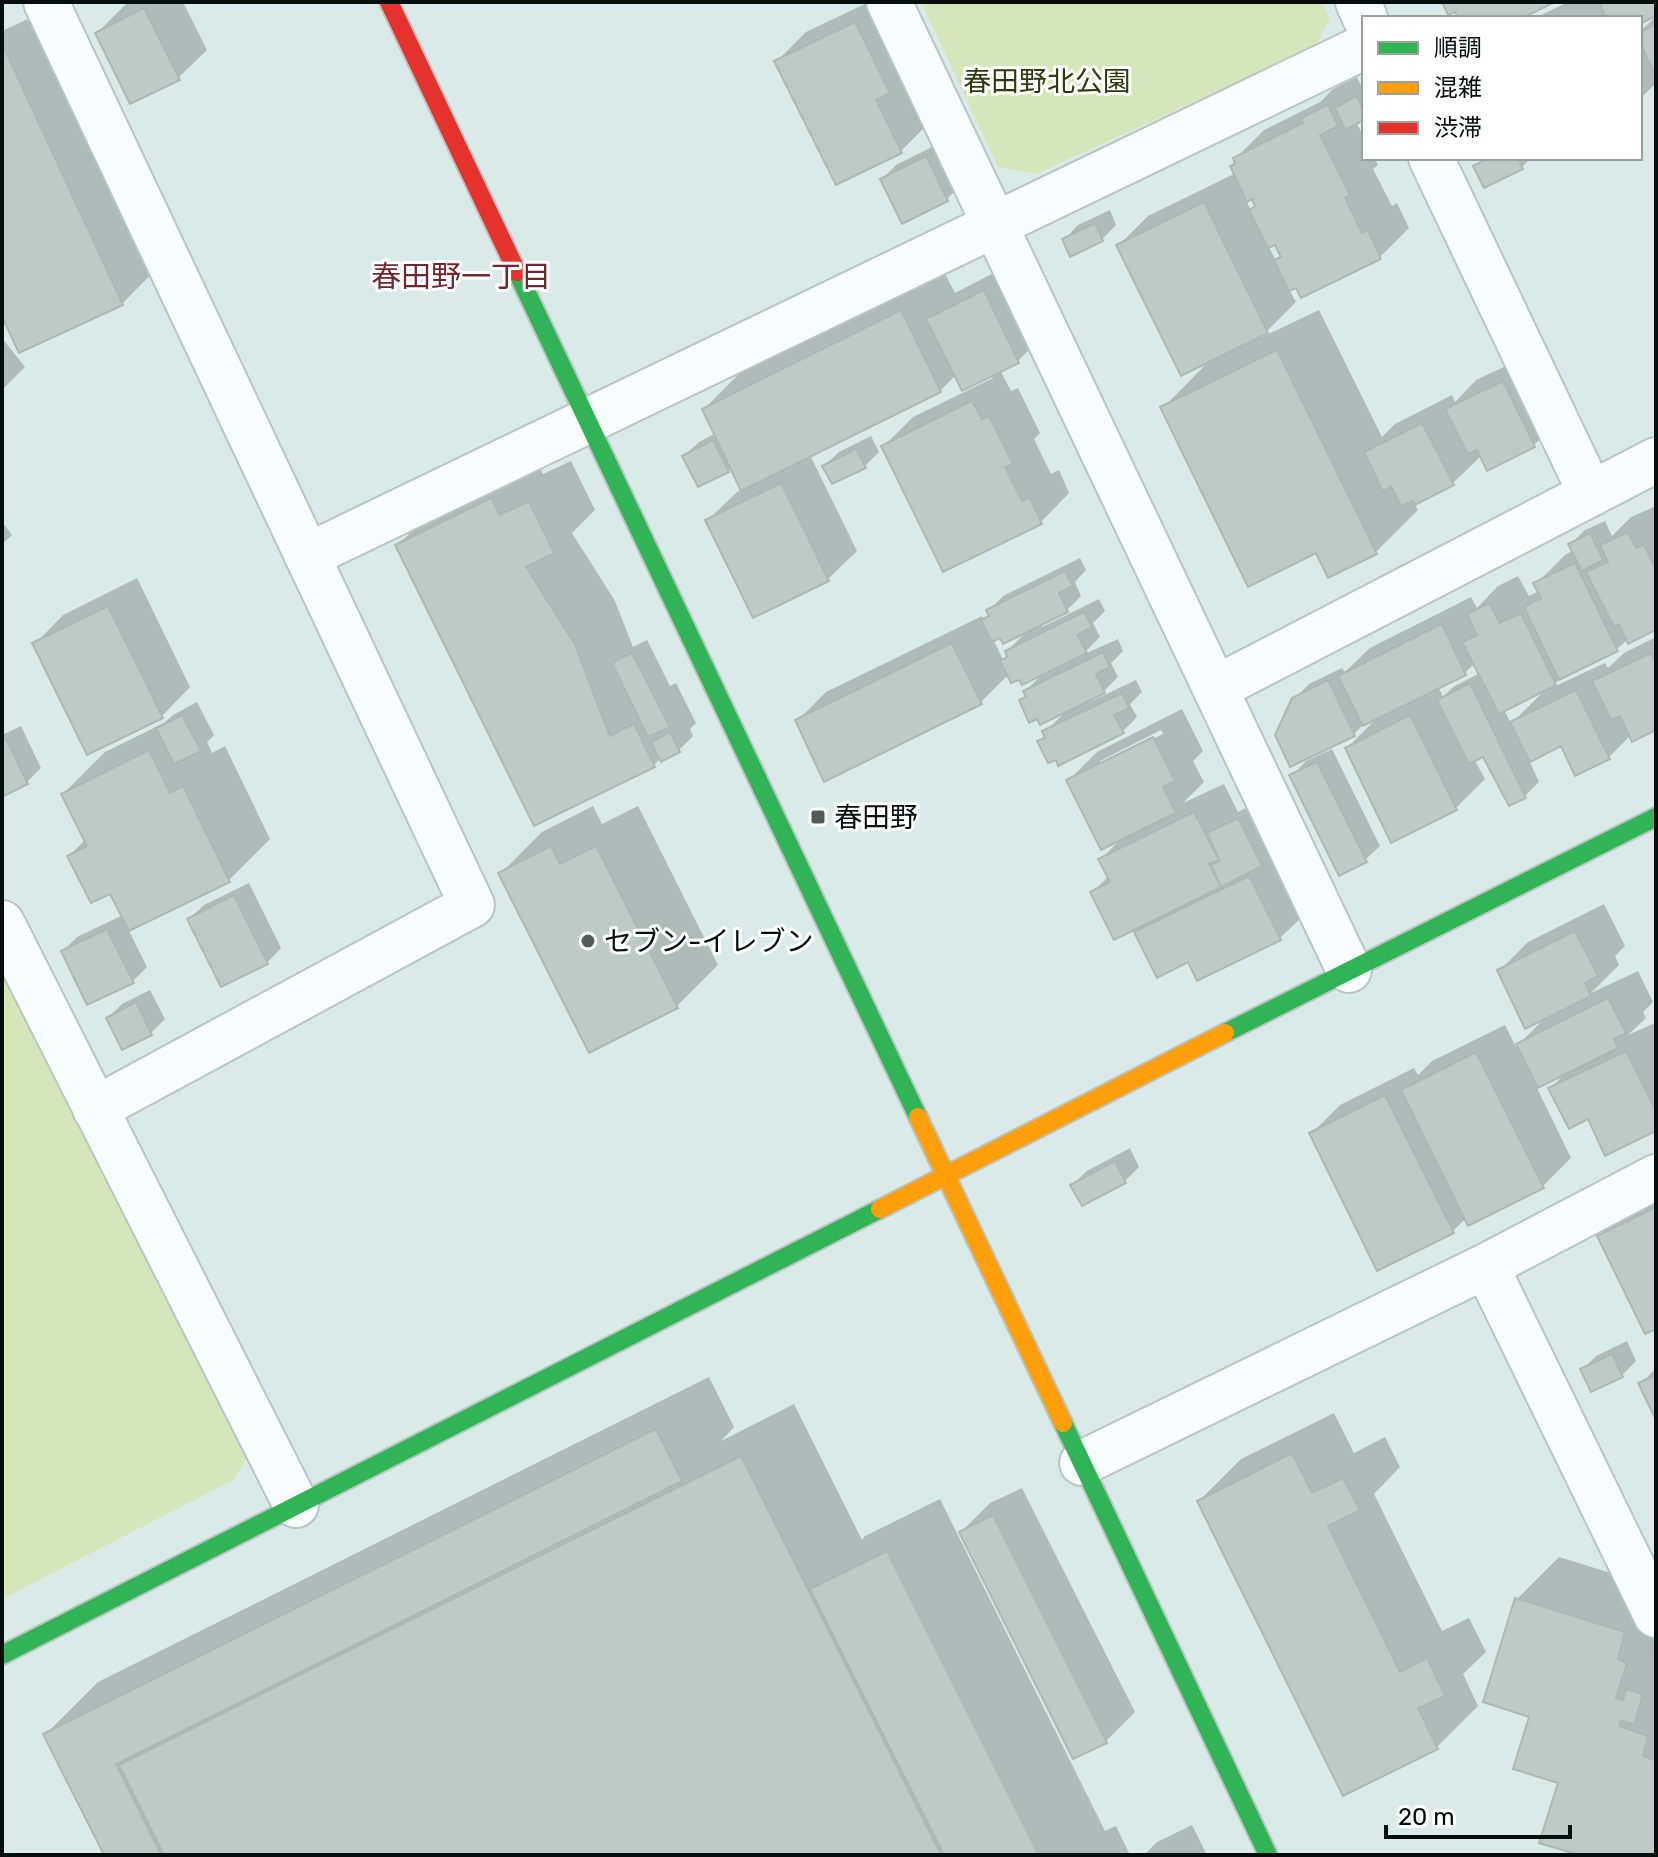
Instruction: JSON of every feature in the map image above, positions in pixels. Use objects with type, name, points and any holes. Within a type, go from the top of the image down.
[{"type":"street","points":[[46,2],[472,905],[95,1109]]},
{"type":"street","points":[[389,2],[1268,1855]]},
{"type":"street","points":[[889,2],[1349,970]]},
{"type":"street","points":[[307,556],[1362,48]]},
{"type":"street","points":[[1432,160],[1591,494]]},
{"type":"street","points":[[1216,688],[1656,460]]},
{"type":"street","points":[[2,1655],[1656,817]]},
{"type":"street","points":[[2,923],[296,1505]]},
{"type":"street","points":[[1082,1463],[1486,1266],[1656,1177]]},
{"type":"street","points":[[1486,1266],[1656,1615]]},
{"type":"green space","name":"春田野北公園","points":[[921,2],[1322,2],[1330,19],[1315,46],[1036,174],[998,167]]},
{"type":"green space","points":[[2,970],[246,1459],[233,1480],[2,1599]]},
{"type":"building","points":[[1442,2],[1555,2],[1526,16],[1457,16],[1455,12],[1448,15]]},
{"type":"building","points":[[1599,2],[1656,2],[1656,16],[1642,23],[1642,16],[1605,16]]},
{"type":"building","points":[[144,8],[180,80],[130,104],[95,33]]},
{"type":"building","points":[[855,22],[890,93],[876,100],[902,153],[836,185],[774,61]]},
{"type":"building","points":[[1656,24],[1656,69],[1653,70],[1642,47],[1642,31]]},
{"type":"building","points":[[5,50],[123,305],[19,353],[2,317],[2,52]]},
{"type":"building","points":[[1357,96],[1362,107],[1362,121],[1345,130],[1335,108]]},
{"type":"building","points":[[1328,105],[1338,126],[1320,135],[1350,195],[1345,198],[1362,233],[1368,230],[1381,259],[1301,298],[1296,288],[1289,291],[1274,260],[1281,257],[1275,245],[1268,248],[1249,210],[1255,206],[1252,199],[1247,202],[1230,166],[1235,164],[1233,158],[1303,123],[1301,118]]},
{"type":"building","points":[[926,156],[948,201],[902,224],[880,179]]},
{"type":"building","points":[[1485,160],[1519,160],[1523,169],[1484,188],[1473,166]]},
{"type":"building","points":[[1204,202],[1268,333],[1181,376],[1116,245]]},
{"type":"building","points":[[1095,223],[1103,241],[1070,257],[1062,239]]},
{"type":"building","points":[[984,290],[1019,363],[962,391],[926,319]]},
{"type":"building","points":[[901,310],[941,392],[741,491],[702,409]]},
{"type":"building","points":[[1277,350],[1377,554],[1328,578],[1316,553],[1248,587],[1160,407]]},
{"type":"building","points":[[1503,381],[1535,447],[1487,471],[1477,450],[1468,454],[1445,409]]},
{"type":"building","points":[[972,401],[982,419],[989,416],[1013,464],[1005,467],[1022,501],[1030,498],[1042,524],[943,572],[881,446]]},
{"type":"building","points":[[1422,423],[1454,485],[1415,505],[1413,501],[1401,506],[1391,486],[1383,492],[1364,452]]},
{"type":"building","points":[[713,440],[729,472],[698,487],[682,456]]},
{"type":"building","points":[[856,449],[866,468],[832,484],[822,466]]},
{"type":"building","points":[[781,483],[829,581],[753,618],[705,520]]},
{"type":"building","points":[[491,498],[500,515],[529,501],[554,553],[526,567],[574,643],[610,736],[634,724],[655,767],[534,826],[395,545]]},
{"type":"building","points":[[1628,532],[1636,548],[1644,545],[1656,570],[1656,630],[1628,644],[1619,624],[1614,627],[1586,572],[1608,562],[1600,545]]},
{"type":"building","points":[[1590,533],[1603,560],[1582,571],[1568,544]]},
{"type":"building","points":[[1575,563],[1618,651],[1559,680],[1524,607],[1541,598],[1533,583]]},
{"type":"building","points":[[1065,571],[1073,586],[1059,593],[1068,612],[1003,644],[1000,638],[992,642],[981,620],[989,616],[986,610]]},
{"type":"building","points":[[1489,603],[1500,623],[1521,613],[1556,685],[1499,714],[1462,642],[1477,635],[1467,614]]},
{"type":"building","points":[[108,606],[163,718],[87,755],[32,643]]},
{"type":"building","points":[[1084,612],[1092,627],[1077,635],[1087,653],[1022,685],[1019,680],[1011,683],[1000,661],[1007,657],[1005,651]]},
{"type":"building","points":[[1442,624],[1466,675],[1363,726],[1338,676]]},
{"type":"building","points":[[952,643],[982,704],[824,782],[795,720]]},
{"type":"building","points":[[1103,652],[1110,667],[1096,674],[1105,693],[1040,725],[1037,719],[1029,723],[1019,700],[1026,697],[1023,691]]},
{"type":"building","points":[[632,653],[670,727],[648,737],[612,663]]},
{"type":"building","points":[[1651,653],[1656,664],[1656,730],[1632,742],[1620,716],[1611,720],[1592,681]]},
{"type":"building","points":[[1328,680],[1355,736],[1290,767],[1275,735],[1292,698]]},
{"type":"building","points":[[1470,683],[1526,798],[1509,806],[1483,757],[1469,764],[1437,700]]},
{"type":"building","points":[[1576,690],[1610,759],[1575,776],[1561,746],[1530,762],[1510,722]]},
{"type":"building","points":[[1122,693],[1129,708],[1114,715],[1124,733],[1058,766],[1056,760],[1048,763],[1037,741],[1045,738],[1042,731]]},
{"type":"building","points":[[182,715],[201,751],[174,764],[156,728]]},
{"type":"building","points":[[1410,715],[1457,810],[1391,843],[1345,748]]},
{"type":"building","points":[[670,732],[680,752],[661,762],[651,742]]},
{"type":"building","points":[[1153,737],[1175,781],[1163,787],[1176,813],[1101,850],[1066,780]]},
{"type":"building","points":[[6,739],[28,784],[2,797],[2,741]]},
{"type":"building","points":[[149,750],[170,793],[183,786],[230,882],[129,931],[110,894],[91,903],[67,856],[87,846],[61,794]]},
{"type":"building","points":[[1317,762],[1367,862],[1339,876],[1289,775]]},
{"type":"building","points":[[1194,812],[1219,860],[1209,864],[1221,887],[1114,940],[1090,892],[1110,882],[1098,859]]},
{"type":"building","points":[[1238,818],[1262,866],[1221,887],[1211,865],[1220,861],[1207,833]]},
{"type":"building","name":"セブン-イレブン","points":[[551,846],[560,864],[596,846],[678,1008],[589,1053],[498,873]]},
{"type":"building","points":[[1249,876],[1281,940],[1197,981],[1188,962],[1157,978],[1134,932]]},
{"type":"building","points":[[234,895],[268,964],[221,987],[187,919]]},
{"type":"building","points":[[107,929],[134,983],[87,1005],[61,951]]},
{"type":"building","points":[[1575,931],[1598,976],[1585,983],[1591,996],[1525,1029],[1497,970]]},
{"type":"building","points":[[1608,998],[1626,1033],[1614,1039],[1618,1048],[1538,1088],[1516,1044]]},
{"type":"building","points":[[136,1002],[152,1035],[122,1050],[106,1018]]},
{"type":"building","points":[[1626,1051],[1656,1111],[1656,1131],[1605,1156],[1588,1119],[1569,1129],[1548,1088]]},
{"type":"building","points":[[1476,1052],[1544,1188],[1468,1226],[1401,1090]]},
{"type":"building","points":[[1385,1095],[1454,1233],[1377,1271],[1309,1133]]},
{"type":"building","points":[[1115,1161],[1126,1183],[1082,1206],[1070,1185]]},
{"type":"building","points":[[1656,1207],[1656,1329],[1645,1334],[1597,1236]]},
{"type":"building","points":[[1612,1354],[1623,1377],[1591,1392],[1580,1369]]},
{"type":"building","points":[[1656,1375],[1656,1420],[1638,1383]]},
{"type":"building","points":[[656,1429],[682,1481],[116,1764],[161,1855],[104,1855],[43,1734]]},
{"type":"building","points":[[1292,1453],[1312,1493],[1343,1478],[1360,1510],[1328,1526],[1400,1672],[1427,1658],[1445,1696],[1418,1708],[1438,1749],[1343,1796],[1197,1501]]},
{"type":"building","points":[[741,1456],[941,1855],[164,1855],[119,1765]]},
{"type":"building","points":[[993,1515],[1107,1743],[1073,1759],[959,1532]]},
{"type":"building","points":[[887,1551],[1039,1855],[944,1855],[810,1589]]},
{"type":"building","points":[[1515,1598],[1625,1632],[1618,1659],[1627,1663],[1616,1698],[1623,1700],[1626,1689],[1643,1694],[1634,1725],[1621,1720],[1619,1726],[1648,1736],[1643,1756],[1656,1761],[1656,1855],[1579,1855],[1539,1843],[1558,1783],[1513,1769],[1529,1717],[1483,1702]]},
{"type":"traffic: fast","points":[[517,272],[918,1117]]},
{"type":"traffic: fast","points":[[1225,1033],[1656,817]]},
{"type":"traffic: fast","points":[[2,1655],[880,1209]]},
{"type":"traffic: fast","points":[[1063,1423],[1268,1855]]},
{"type":"traffic: slow","points":[[880,1209],[1225,1033]]},
{"type":"traffic: slow","points":[[918,1117],[1063,1423]]},
{"type":"traffic: jam","points":[[389,2],[517,272]]},
{"type":"place","name":"春田野","points":[[818,817]]},
{"type":"place","name":"セブン-イレブン","points":[[588,941]]},
{"type":"district","name":"春田野一丁目","points":[[461,277]]}]
